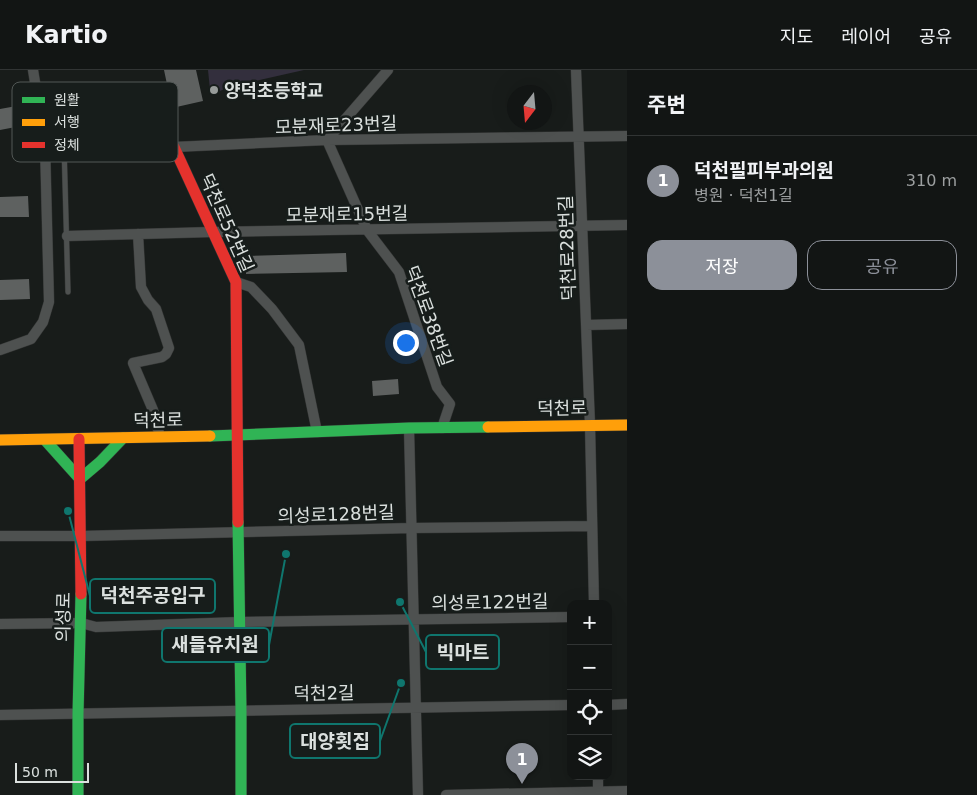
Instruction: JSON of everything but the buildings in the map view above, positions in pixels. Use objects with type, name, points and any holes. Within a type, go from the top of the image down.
[{"type":"main road","name":"덕천로52번길","points":[[178,156],[236,282],[241,795]]},
{"type":"main road","name":"덕천로","points":[[0,440],[237,436],[409,428],[627,425]]},
{"type":"main road","points":[[45,440],[80,479],[123,438]]},
{"type":"main road","name":"의성로","points":[[78,795],[81,623],[79,440]]},
{"type":"street","points":[[327,140],[388,70]]},
{"type":"street","name":"덕천로28번길","points":[[576,70],[590,425],[594,600]]},
{"type":"street","name":"모분재로23번길","points":[[178,147],[327,140],[627,136]]},
{"type":"street","name":"덕천로38번길","points":[[327,140],[367,230],[399,272],[437,387],[450,404],[442,428]]},
{"type":"street","points":[[0,350],[31,339],[43,322],[48,302],[45,162]]},
{"type":"street","name":"모분재로15번길","points":[[67,236],[627,225]]},
{"type":"street","points":[[138,234],[140,287],[156,309],[169,348],[162,357],[133,362],[152,410],[160,437]]},
{"type":"street","points":[[236,282],[251,287],[272,309],[299,345],[317,432]]},
{"type":"street","points":[[586,325],[627,324]]},
{"type":"street","points":[[409,428],[418,795]]},
{"type":"street","name":"의성로128번길","points":[[0,536],[592,526]]},
{"type":"street","name":"의성로122번길","points":[[0,624],[81,623],[96,627],[240,622],[567,617]]},
{"type":"street","points":[[612,705],[627,704]]},
{"type":"street","name":"덕천2길","points":[[0,715],[567,705]]},
{"type":"street","points":[[598,780],[598,793]]},
{"type":"street","points":[[446,795],[627,791]]},
{"type":"lane","points":[[65,162],[68,292]]},
{"type":"shaded area","points":[[208,70],[304,70],[229,87],[213,94],[210,90]]},
{"type":"traffic: fast","points":[[210,436],[409,428],[488,427]]},
{"type":"traffic: fast","points":[[45,440],[80,479],[123,438]]},
{"type":"traffic: fast","points":[[238,522],[241,795]]},
{"type":"traffic: fast","points":[[78,795],[81,594]]},
{"type":"traffic: slow","points":[[488,427],[627,425]]},
{"type":"traffic: slow","points":[[0,440],[210,436]]},
{"type":"traffic: jam","points":[[178,156],[236,282],[238,522]]},
{"type":"traffic: jam","points":[[79,439],[81,594]]},
{"type":"place","name":"양덕초등학교","points":[[214,90]]},
{"type":"place","name":"덕천주공입구","points":[[68,511]]},
{"type":"place","name":"새들유치원","points":[[286,554]]},
{"type":"place","name":"빅마트","points":[[400,602]]},
{"type":"place","name":"대양횟집","points":[[401,683]]},
{"type":"place","name":"덕천필피부과의원","points":[[522,784]]}]
